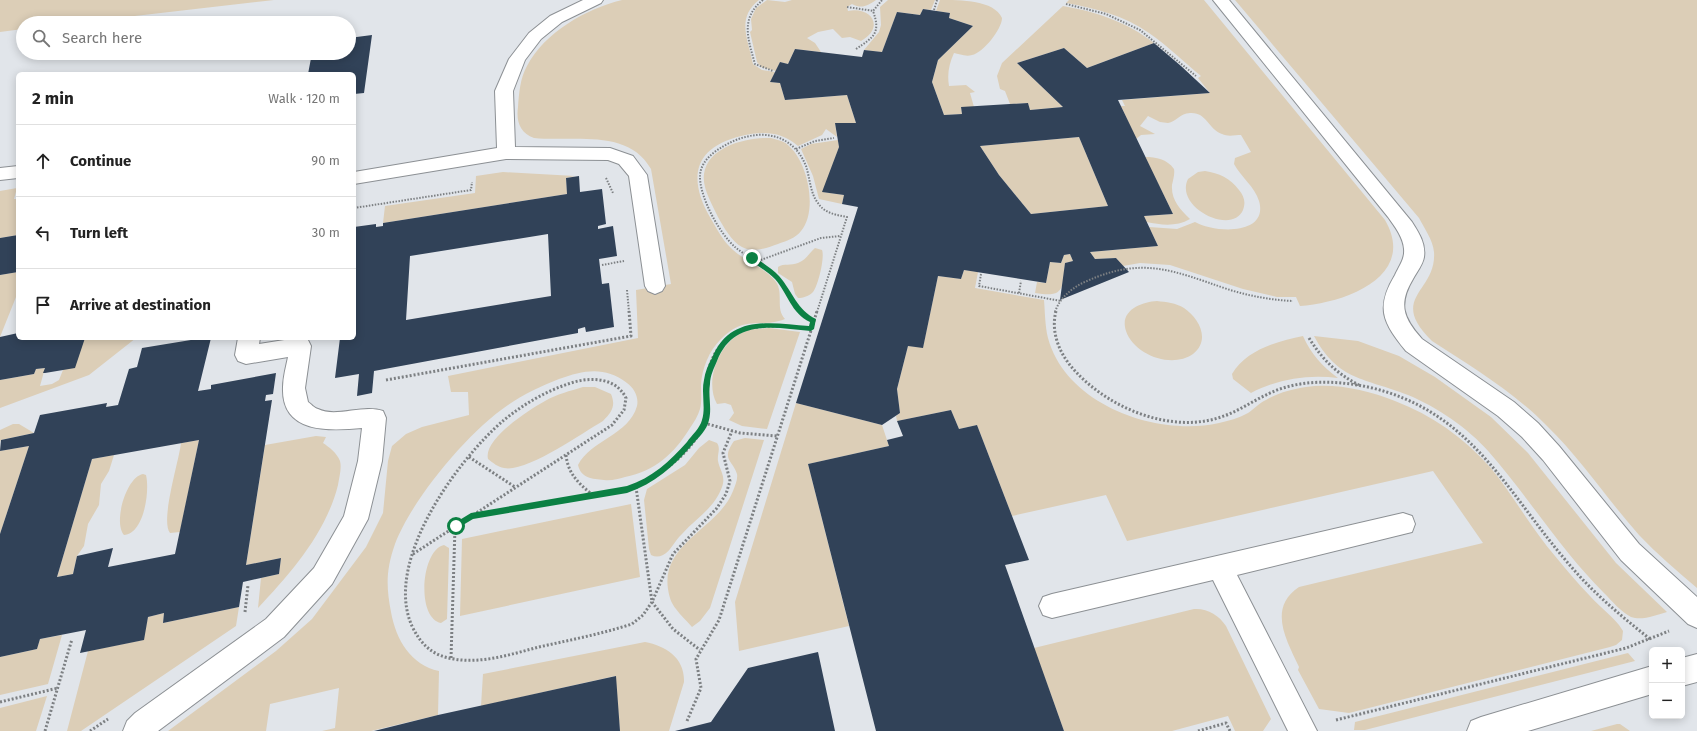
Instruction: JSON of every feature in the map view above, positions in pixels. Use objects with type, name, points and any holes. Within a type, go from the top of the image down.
[{"type":"lane","points":[[506,153],[504,91],[517,59],[535,36],[556,19],[595,0]]},
{"type":"lane","points":[[1221,0],[1395,212],[1410,234],[1414,245],[1414,257],[1397,286],[1392,301],[1396,321],[1404,334],[1419,348],[1506,409],[1530,430],[1551,453],[1630,552],[1697,615]]},
{"type":"lane","points":[[356,178],[506,153],[610,154],[626,160],[638,175],[650,240],[655,286]]},
{"type":"lane","points":[[0,174],[16,172]]},
{"type":"lane","points":[[137,731],[145,723],[275,628],[323,576],[356,519],[370,461],[375,418],[334,421],[314,419],[297,407],[294,388],[300,346],[246,356],[249,340]]},
{"type":"lane","points":[[1052,606],[1403,524]]},
{"type":"lane","points":[[1220,566],[1303,731]]},
{"type":"lane","points":[[1685,671],[1697,668]]},
{"type":"lane","points":[[1481,731],[1649,681]]},
{"type":"path","points":[[763,0],[750,12],[747,22],[748,32],[755,64],[765,69],[774,71]]},
{"type":"path","points":[[856,49],[869,40],[877,28],[878,24],[874,11],[877,4],[882,0]]},
{"type":"path","points":[[934,10],[937,0]]},
{"type":"path","points":[[1066,4],[1106,14],[1140,30],[1196,76]]},
{"type":"path","points":[[847,7],[874,11]]},
{"type":"path","points":[[687,721],[701,688],[696,659],[719,620],[777,436],[814,321],[847,217],[833,214],[818,205],[813,192],[808,170],[796,149],[788,142],[778,137],[768,135],[745,138],[732,142],[713,153],[701,168],[700,176],[702,191],[719,225],[731,242],[777,278],[801,313],[814,321]]},
{"type":"path","points":[[796,149],[815,141],[834,138]]},
{"type":"path","points":[[606,176],[615,196]]},
{"type":"path","points":[[356,208],[472,190],[472,179]]},
{"type":"path","points":[[757,261],[821,238],[841,236]]},
{"type":"path","points":[[624,253],[625,268]]},
{"type":"path","points":[[602,264],[624,261]]},
{"type":"path","points":[[1292,301],[1263,298],[1240,293],[1171,270],[1145,267],[1130,268],[1092,278],[1080,284],[1061,301],[1054,318],[1054,329],[1057,343],[1065,359],[1075,373],[1087,384],[1109,400],[1150,416],[1169,420],[1211,420],[1235,412],[1264,394],[1287,386],[1304,383],[1328,382],[1364,387]]},
{"type":"path","points":[[981,274],[978,286],[1061,301]]},
{"type":"path","points":[[1019,293],[1021,281]]},
{"type":"path","points":[[386,380],[631,336],[626,284]]},
{"type":"path","points":[[471,516],[593,496],[642,484],[661,472],[675,460],[691,443],[704,423],[708,410],[706,385],[708,374],[718,350],[726,340],[734,333],[753,326],[765,325],[811,329]]},
{"type":"path","points":[[1309,338],[1317,351],[1331,367],[1348,379],[1364,387],[1414,403],[1449,423],[1469,439],[1485,454],[1502,474],[1558,551],[1591,590],[1609,607],[1650,639]]},
{"type":"path","points":[[413,554],[612,425],[625,410],[627,402],[622,392],[614,385],[602,379],[587,379],[564,384],[519,408],[495,428],[469,457],[444,490],[421,532],[413,554],[406,574],[406,602],[411,627],[424,647],[443,657],[467,660],[494,657],[613,630],[632,624],[643,615],[652,602],[672,554],[717,508],[726,494],[730,481],[723,453],[732,431]]},
{"type":"path","points":[[704,423],[732,431],[777,436]]},
{"type":"path","points":[[566,455],[566,463],[571,474],[580,485],[593,496]]},
{"type":"path","points":[[469,457],[515,487]]},
{"type":"path","points":[[636,486],[652,602],[659,615],[671,628],[683,639],[700,650]]},
{"type":"path","points":[[451,658],[456,526]]},
{"type":"path","points":[[245,613],[248,585]]},
{"type":"path","points":[[1336,720],[1626,648],[1674,628]]},
{"type":"path","points":[[45,731],[72,639]]},
{"type":"path","points":[[0,702],[58,688]]},
{"type":"path","points":[[90,731],[110,718]]},
{"type":"path","points":[[1198,731],[1226,723],[1230,731]]},
{"type":"shaded area","points":[[0,0],[274,0],[135,16],[16,16],[16,30],[0,32]]},
{"type":"shaded area","points":[[622,0],[759,0],[752,7],[746,22],[747,38],[753,64],[762,70],[775,72],[770,82],[780,83],[785,100],[847,95],[856,123],[835,123],[837,137],[826,129],[822,135],[798,146],[785,137],[778,135],[756,133],[741,136],[725,141],[712,149],[704,157],[699,167],[697,179],[699,191],[711,219],[722,237],[735,252],[766,272],[776,282],[779,291],[780,310],[785,319],[776,322],[746,324],[730,331],[721,339],[710,354],[705,366],[701,385],[701,406],[696,419],[677,446],[663,460],[655,466],[636,474],[612,480],[595,479],[584,475],[579,469],[578,465],[584,456],[626,424],[633,416],[637,406],[637,396],[630,385],[611,374],[602,372],[594,371],[577,373],[546,384],[526,394],[492,417],[459,449],[414,507],[395,544],[388,570],[388,594],[391,612],[393,622],[401,641],[406,650],[420,663],[439,671],[438,715],[371,731],[322,731],[335,728],[339,688],[270,704],[266,731],[168,731],[276,651],[312,619],[366,547],[383,513],[388,461],[392,446],[406,434],[422,427],[469,415],[468,392],[451,392],[448,376],[638,338],[636,290],[671,284],[651,169],[641,156],[628,147],[614,142],[582,139],[534,138],[522,130],[518,122],[519,91],[521,81],[527,66],[544,43],[555,33],[581,16],[594,9]]},
{"type":"shaded area","points":[[767,0],[785,2],[792,0],[876,0],[864,6],[852,4],[847,7],[848,11],[856,10],[869,15],[874,24],[868,36],[861,41],[850,37],[842,38],[833,29],[818,32],[807,38],[815,43],[821,52],[795,49],[788,64],[780,62],[776,71],[761,67],[757,62],[750,32],[752,30],[751,19],[756,8]]},
{"type":"shaded area","points":[[888,0],[935,0],[931,10],[923,9],[920,15],[897,12],[882,52],[864,50],[879,32],[881,25],[880,7]]},
{"type":"shaded area","points":[[940,0],[957,0],[984,4],[998,12],[1002,18],[999,28],[991,40],[981,50],[970,56],[954,53],[952,57],[948,73],[949,86],[966,85],[975,92],[970,93],[974,107],[961,107],[962,114],[944,115],[932,82],[938,60],[973,26],[949,18],[950,13],[936,11]]},
{"type":"shaded area","points":[[1069,0],[1204,0],[1385,220],[1393,240],[1392,257],[1384,271],[1371,283],[1355,292],[1318,304],[1300,306],[1296,297],[1277,297],[1243,289],[1170,265],[1140,263],[1123,266],[1116,258],[1095,259],[1090,252],[1158,246],[1149,227],[1177,229],[1195,222],[1204,226],[1226,229],[1238,229],[1248,226],[1256,221],[1260,212],[1259,201],[1254,191],[1234,164],[1235,158],[1251,152],[1241,135],[1224,135],[1217,132],[1200,115],[1196,113],[1187,113],[1168,123],[1160,122],[1148,116],[1140,126],[1155,134],[1141,135],[1136,139],[1121,106],[1125,106],[1122,100],[1210,93],[1198,78],[1201,76],[1140,27],[1120,17],[1088,7],[1066,3]]},
{"type":"shaded area","points":[[1235,0],[1697,0],[1697,588],[1660,556],[1639,535],[1583,465],[1534,414],[1492,380],[1432,341],[1419,326],[1414,314],[1414,304],[1417,295],[1429,277],[1433,266],[1434,252],[1430,239],[1419,218]]},
{"type":"shaded area","points":[[1063,6],[1088,11],[1111,19],[1133,29],[1154,43],[1087,68],[1064,48],[1017,63],[1063,107],[1030,110],[1028,103],[1010,104],[1005,91],[1000,89],[997,76],[1002,63]]},
{"type":"shaded area","points":[[1079,137],[1108,206],[1031,214],[999,175],[980,146]]},
{"type":"shaded area","points":[[771,138],[786,143],[802,164],[809,188],[809,212],[801,231],[794,237],[765,248],[755,250],[746,249],[738,245],[728,234],[720,221],[704,185],[704,174],[707,164],[713,156],[730,145],[751,139]]},
{"type":"shaded area","points":[[838,140],[839,147],[823,192],[844,195],[842,204],[819,199],[813,176],[801,149],[811,144]]},
{"type":"shaded area","points":[[1145,157],[1161,159],[1174,169],[1172,185],[1173,195],[1180,208],[1190,219],[1185,222],[1169,225],[1146,222],[1144,216],[1173,214]]},
{"type":"shaded area","points":[[1205,171],[1224,177],[1232,182],[1241,192],[1244,199],[1244,204],[1243,210],[1237,217],[1228,220],[1217,219],[1206,215],[1196,208],[1189,199],[1186,189],[1188,179],[1198,172]]},
{"type":"shaded area","points":[[503,172],[575,176],[566,178],[567,194],[383,223],[385,206],[475,193],[476,176]]},
{"type":"shaded area","points":[[16,188],[14,199],[16,199],[16,235],[0,238],[0,191]]},
{"type":"shaded area","points":[[815,248],[822,250],[823,254],[817,284],[813,292],[802,298],[798,298],[795,294],[792,282],[778,273],[778,267],[801,262]]},
{"type":"shaded area","points":[[1070,254],[1073,261],[1065,263],[1060,290],[1057,293],[1052,294],[1035,293],[1037,282],[1046,283],[1050,262],[1061,263],[1064,255]]},
{"type":"shaded area","points":[[964,270],[978,272],[975,288],[1044,300],[1048,338],[1058,361],[1074,382],[1094,398],[1117,411],[1142,420],[1169,425],[1195,426],[1219,423],[1245,415],[1263,401],[1280,393],[1317,386],[1351,388],[1395,401],[1422,413],[1458,437],[1490,467],[1555,556],[1585,591],[1619,625],[1623,631],[1622,640],[1616,645],[1610,647],[1349,713],[1319,709],[1298,670],[1299,667],[1285,636],[1282,625],[1284,605],[1289,595],[1299,587],[1483,543],[1433,471],[1127,541],[1106,495],[1012,516],[977,425],[959,429],[951,410],[897,421],[896,416],[900,413],[897,389],[908,346],[923,347],[938,276],[961,279]]},
{"type":"shaded area","points":[[16,272],[16,297],[0,337],[0,275]]},
{"type":"shaded area","points":[[1157,301],[1181,306],[1194,317],[1201,330],[1202,336],[1198,348],[1193,354],[1175,360],[1165,360],[1145,353],[1130,339],[1126,331],[1125,324],[1129,313],[1133,308],[1139,305]]},
{"type":"shaded area","points":[[769,328],[800,332],[767,429],[742,426],[729,420],[734,413],[731,405],[725,403],[717,404],[713,395],[712,384],[716,363],[727,344],[735,337],[750,330]]},
{"type":"shaded area","points":[[1303,336],[1318,359],[1338,378],[1304,377],[1272,384],[1251,393],[1233,379],[1232,374],[1238,366],[1254,353],[1273,344]]},
{"type":"shaded area","points":[[1314,336],[1358,341],[1399,356],[1435,377],[1491,417],[1528,453],[1616,563],[1667,612],[1649,617],[1635,618],[1624,612],[1613,603],[1559,542],[1504,470],[1481,443],[1452,419],[1419,400],[1393,389],[1366,381],[1343,370],[1323,351]]},
{"type":"shaded area","points":[[84,340],[133,340],[89,375],[0,408],[0,380],[34,374],[36,369],[45,368],[40,386],[52,384],[59,380],[63,370]]},
{"type":"shaded area","points":[[583,387],[595,387],[611,394],[613,402],[612,409],[603,421],[554,451],[514,468],[504,468],[498,466],[488,459],[488,451],[493,443],[500,434],[519,418],[550,399]]},
{"type":"shaded area","points":[[796,403],[882,425],[889,446],[808,464],[849,626],[739,651],[735,602]]},
{"type":"shaded area","points":[[13,424],[19,424],[34,433],[1,440],[0,442],[0,430]]},
{"type":"shaded area","points":[[316,436],[326,437],[323,443],[335,453],[340,461],[340,476],[332,503],[325,520],[306,551],[283,581],[258,608],[261,578],[279,574],[281,558],[246,565],[265,445]]},
{"type":"shaded area","points":[[745,438],[764,440],[710,608],[700,621],[692,627],[674,607],[668,589],[668,573],[673,559],[682,548],[726,504],[733,491],[737,476],[729,459],[728,452],[734,441]]},
{"type":"shaded area","points":[[199,440],[180,532],[170,533],[167,516],[181,443]]},
{"type":"shaded area","points":[[709,440],[717,443],[719,447],[718,461],[723,483],[719,495],[710,507],[687,528],[666,553],[658,556],[651,555],[649,549],[644,500],[647,489],[685,465],[699,448]]},
{"type":"shaded area","points":[[29,446],[0,534],[0,451]]},
{"type":"shaded area","points":[[114,455],[109,471],[101,484],[99,505],[88,524],[84,546],[77,556],[73,574],[57,577],[92,459]]},
{"type":"shaded area","points":[[143,474],[146,475],[147,482],[144,511],[141,520],[131,533],[124,535],[121,529],[120,521],[123,501],[131,483]]},
{"type":"shaded area","points":[[631,504],[640,577],[460,616],[462,539]]},
{"type":"shaded area","points":[[444,545],[449,548],[447,619],[441,623],[433,618],[428,609],[424,584],[430,559],[436,550]]},
{"type":"shaded area","points":[[239,607],[236,626],[81,731],[67,731],[88,651],[143,640],[148,617],[164,613],[163,623]]},
{"type":"shaded area","points":[[1194,609],[1212,613],[1226,626],[1271,719],[1263,731],[1235,731],[1228,716],[1172,731],[1064,731],[1034,648]]},
{"type":"shaded area","points":[[62,635],[48,684],[0,695],[0,657],[37,649],[40,639]]},
{"type":"shaded area","points":[[645,642],[667,650],[673,654],[681,666],[684,682],[669,731],[620,731],[615,676],[481,706],[483,674]]},
{"type":"shaded area","points":[[1628,653],[1635,661],[1365,730],[1354,730],[1355,722]]},
{"type":"shaded area","points":[[47,696],[36,731],[0,731],[0,708]]},
{"type":"shaded area","points":[[1617,724],[1620,724],[1630,731],[1591,731]]},
{"type":"building","points":[[923,9],[950,13],[949,18],[973,26],[938,60],[932,82],[944,115],[962,114],[961,107],[1028,103],[1030,110],[1063,107],[1017,63],[1064,48],[1087,68],[1154,43],[1210,93],[1118,100],[1173,214],[1144,216],[1158,246],[1090,252],[1095,259],[1116,258],[1129,272],[1060,300],[1065,263],[1073,261],[1070,254],[1064,255],[1061,263],[1050,262],[1046,283],[964,270],[961,279],[938,276],[923,348],[908,346],[897,389],[900,413],[882,425],[796,403],[858,207],[842,204],[844,195],[822,192],[839,147],[835,123],[856,123],[847,95],[785,100],[780,83],[770,82],[780,62],[788,64],[795,49],[862,57],[864,50],[882,52],[897,12],[920,15]],"holes":[[[1079,137],[1108,206],[1031,214],[999,175],[980,146]]]},
{"type":"building","points":[[372,35],[364,93],[356,94],[356,72],[308,72],[311,60],[356,60],[356,37]]},
{"type":"building","points":[[579,176],[580,192],[602,189],[606,224],[598,226],[598,229],[613,226],[617,256],[599,259],[602,284],[609,283],[614,327],[586,332],[585,327],[578,329],[578,333],[374,371],[372,393],[357,396],[359,374],[335,378],[340,340],[356,340],[356,227],[376,224],[376,227],[383,226],[383,223],[567,194],[566,178]],"holes":[[[548,234],[551,296],[406,320],[410,256]]]},
{"type":"building","points":[[16,235],[16,272],[0,275],[0,238]]},
{"type":"building","points":[[16,333],[16,340],[84,340],[75,368],[45,373],[43,373],[45,368],[36,369],[34,374],[0,380],[0,337]]},
{"type":"building","points":[[191,340],[211,340],[198,391],[211,389],[211,385],[276,373],[273,394],[266,395],[265,401],[272,400],[246,565],[281,558],[279,574],[243,582],[239,607],[163,623],[164,613],[148,617],[144,640],[80,653],[86,630],[40,639],[37,649],[0,657],[0,534],[29,446],[0,451],[1,440],[34,433],[40,415],[107,403],[106,407],[118,405],[129,369],[137,367],[142,348]],"holes":[[[199,440],[175,554],[108,567],[113,548],[77,556],[73,574],[57,577],[92,459]]]},
{"type":"building","points":[[951,410],[959,429],[977,425],[1029,560],[1005,565],[1064,731],[876,731],[808,464],[889,446],[887,440],[903,436],[897,421]]},
{"type":"building","points":[[818,652],[835,731],[675,731],[711,722],[748,668]]},
{"type":"building","points":[[616,676],[620,731],[374,731],[438,715]]},
{"type":"route","points":[[456,526],[471,516],[627,490],[642,484],[661,472],[675,460],[699,433],[705,422],[708,410],[706,397],[708,374],[718,350],[726,340],[734,333],[753,326],[785,326],[811,329],[814,321],[804,316],[797,309],[777,278],[763,265],[752,258]]}]
